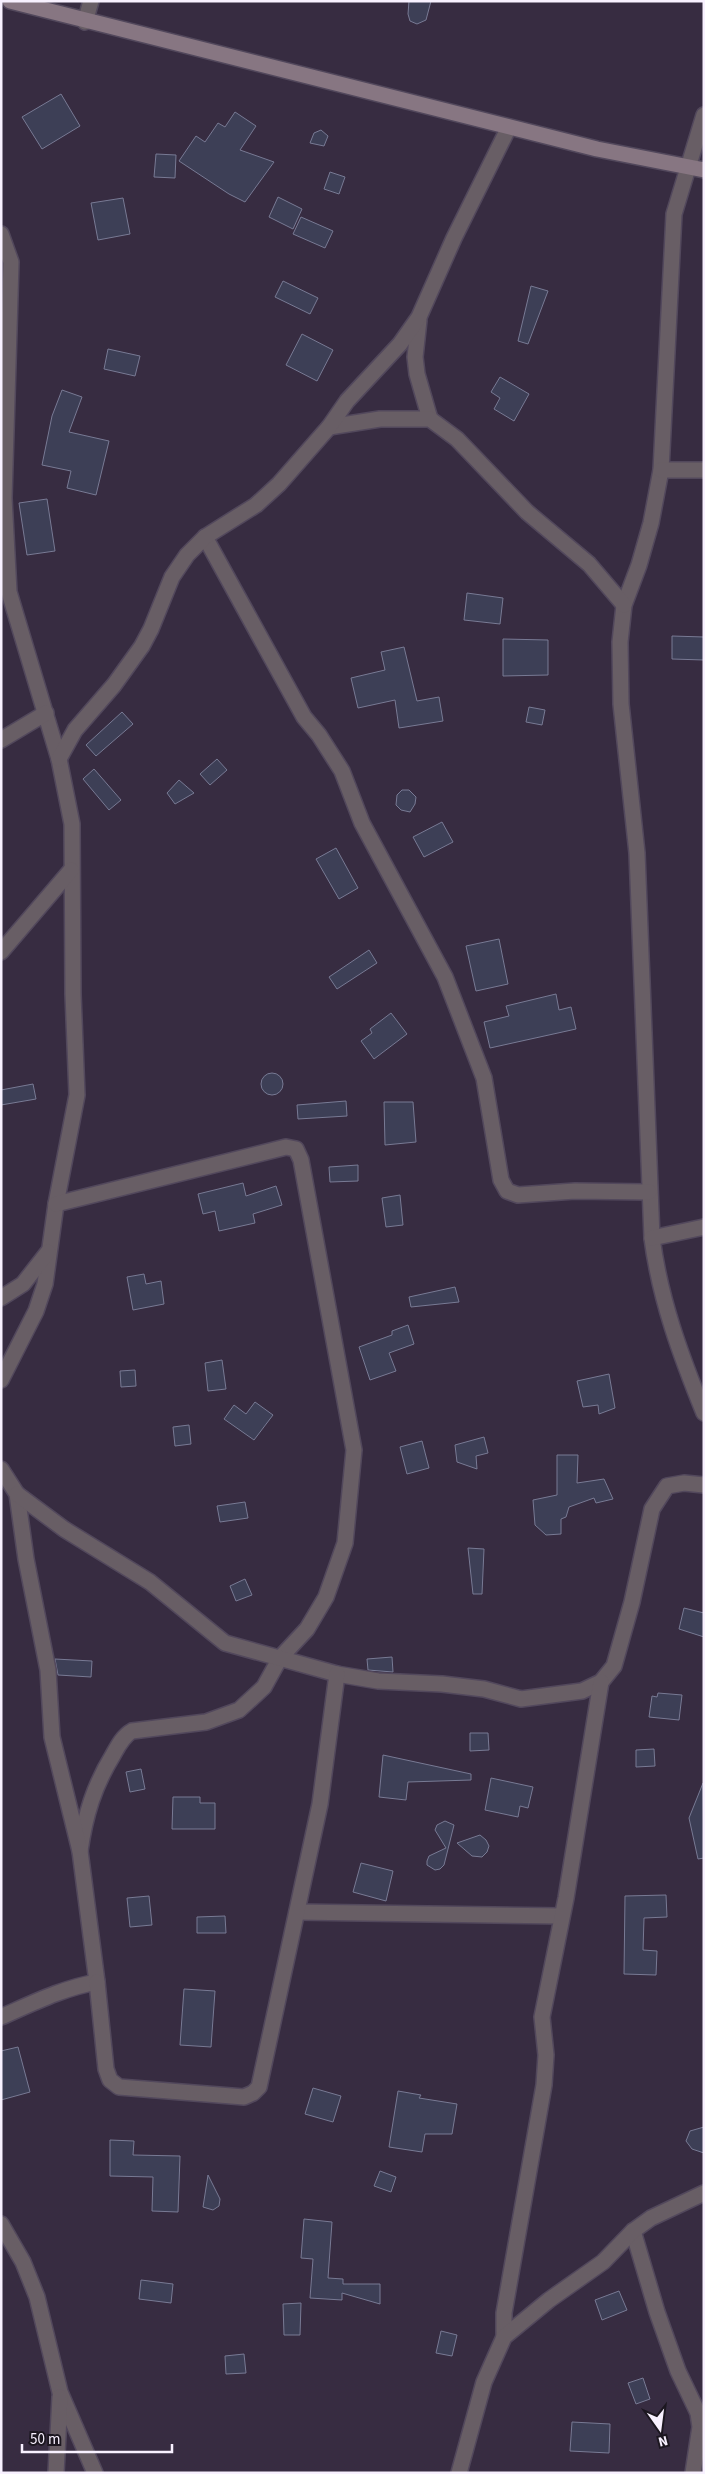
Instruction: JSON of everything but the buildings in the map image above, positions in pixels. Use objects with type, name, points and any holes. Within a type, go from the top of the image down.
[{"type":"street","points":[[10,1],[85,22],[598,149],[704,170]]},
{"type":"street","points":[[85,22],[91,1]]},
{"type":"street","points":[[704,116],[674,214],[661,470],[651,523],[639,565],[624,605],[619,672],[637,853],[652,1238],[662,1294],[670,1325],[704,1414]]},
{"type":"street","points":[[59,759],[75,730],[114,685],[142,646],[172,577],[187,555],[205,537],[256,505],[279,484],[328,427],[347,401],[400,344],[419,317],[454,238],[509,126]]},
{"type":"street","points":[[1,234],[11,262],[4,498],[9,592],[59,759],[73,836],[71,870],[72,994],[77,1095],[56,1204],[45,1284],[36,1311],[1,1380]]},
{"type":"street","points":[[419,317],[414,357],[430,419]]},
{"type":"street","points":[[328,427],[380,419],[430,419],[457,439],[527,512],[589,564],[624,605]]},
{"type":"street","points":[[661,470],[704,470]]},
{"type":"street","points":[[205,537],[304,717],[319,735],[342,771],[362,823],[445,977],[484,1078],[501,1180],[507,1191],[518,1195],[575,1191],[649,1192]]},
{"type":"street","points":[[1,740],[46,713]]},
{"type":"street","points":[[1,952],[71,870]]},
{"type":"street","points":[[56,1204],[286,1147],[296,1149],[301,1160],[354,1456],[345,1543],[326,1597],[307,1629],[280,1658],[264,1687],[239,1710],[206,1722],[132,1731],[123,1738],[100,1776],[85,1814],[80,1851]]},
{"type":"street","points":[[652,1238],[704,1227]]},
{"type":"street","points":[[1,1298],[23,1284],[48,1252]]},
{"type":"street","points":[[1,1469],[17,1494],[64,1530],[150,1582],[225,1643],[337,1674],[378,1681],[442,1684],[484,1689],[521,1699],[582,1691],[601,1682],[614,1666],[632,1602],[652,1509],[667,1486],[684,1483],[704,1485]]},
{"type":"street","points":[[17,1494],[26,1559],[48,1670],[52,1737],[80,1851],[106,2069],[110,2080],[119,2088],[244,2097],[253,2094],[259,2086],[320,1804],[337,1674]]},
{"type":"street","points":[[459,2473],[484,2382],[504,2337],[504,2313],[544,2085],[546,2055],[542,2016],[562,1916],[601,1682]]},
{"type":"street","points":[[297,1912],[562,1916]]},
{"type":"street","points":[[1,2017],[54,1993],[97,1982]]},
{"type":"street","points":[[504,2337],[549,2300],[603,2262],[633,2231],[651,2218],[704,2193]]},
{"type":"street","points":[[1,2224],[23,2262],[37,2297],[60,2392],[95,2473]]},
{"type":"street","points":[[633,2231],[657,2312],[678,2371],[698,2413],[700,2428],[693,2473]]},
{"type":"street","points":[[56,2473],[60,2392]]}]
